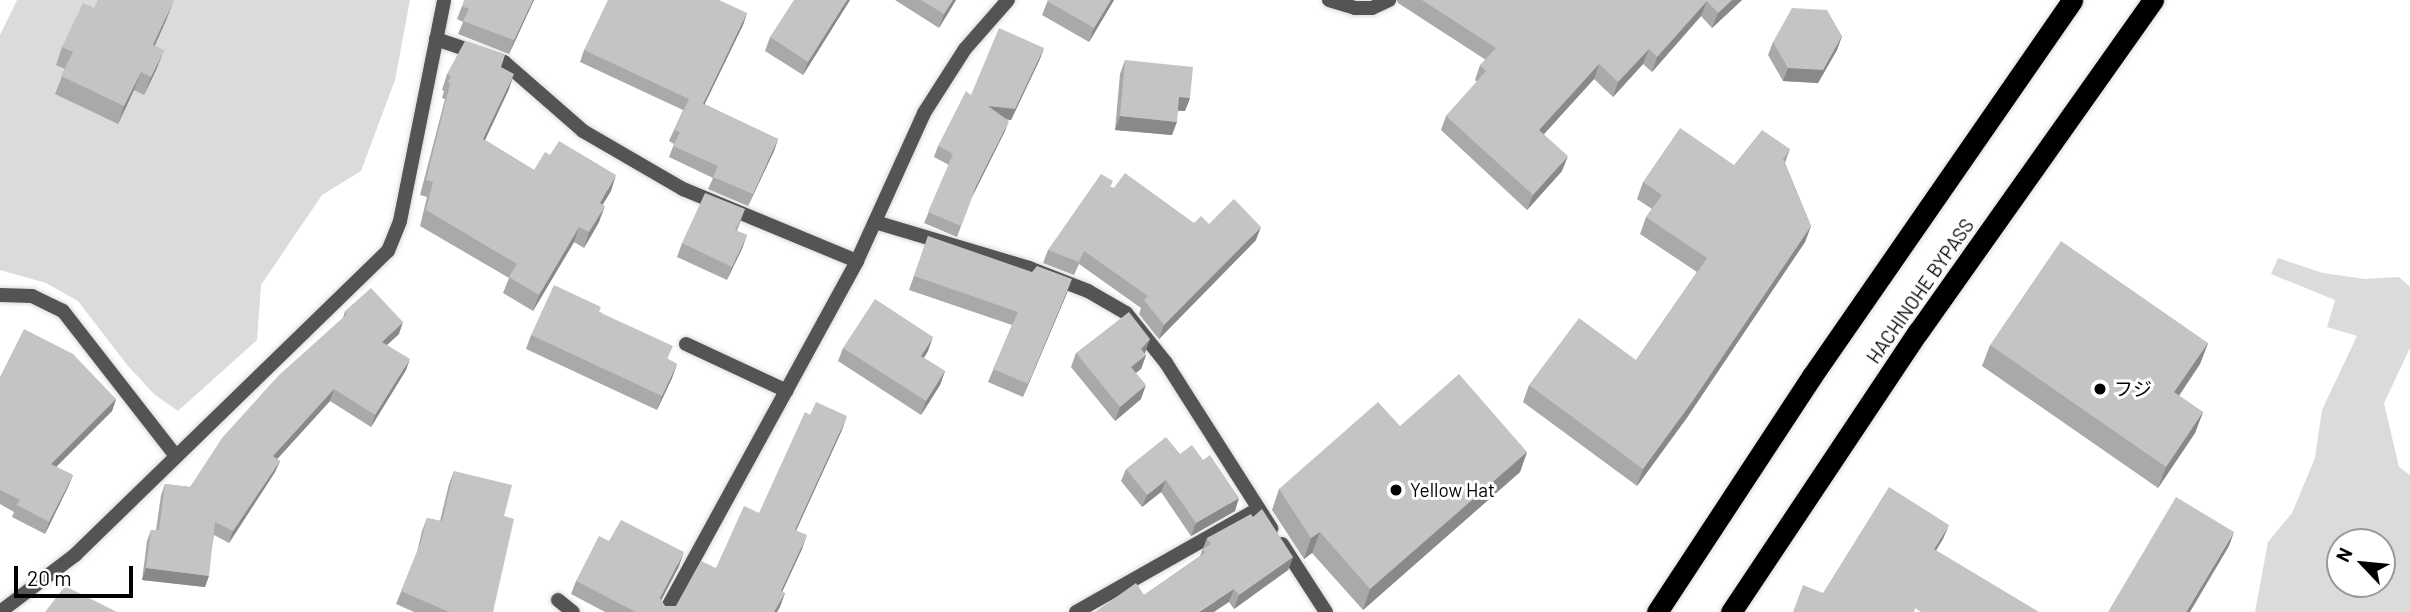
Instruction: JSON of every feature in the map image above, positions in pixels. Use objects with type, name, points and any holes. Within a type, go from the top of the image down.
[{"type":"highway","name":"HACHINOHE BYPASS","points":[[1657,612],[1812,376],[2072,0]]},
{"type":"highway","name":"HACHINOHE BYPASS","points":[[1731,612],[1918,332],[2153,0]]},
{"type":"street","points":[[0,612],[75,555],[388,251],[400,221],[444,0]]},
{"type":"street","points":[[665,612],[858,261],[925,113],[965,49],[1008,0]]},
{"type":"street","points":[[1329,0],[1355,8],[1372,8],[1389,0]]},
{"type":"street","points":[[436,39],[504,62],[583,131],[683,189],[858,261]]},
{"type":"street","points":[[875,222],[1030,268],[1088,291],[1126,313],[1166,363],[1326,612]]},
{"type":"street","points":[[0,295],[32,296],[63,311],[176,456]]},
{"type":"street","points":[[686,344],[787,391]]},
{"type":"street","points":[[1076,612],[1258,509]]},
{"type":"street","points":[[558,600],[573,612]]},
{"type":"shaded area","points":[[17,0],[410,0],[395,80],[361,171],[322,195],[261,285],[257,340],[178,411],[154,394],[128,366],[78,301],[46,283],[0,270],[0,35]]},
{"type":"shaded area","points":[[2278,258],[2323,273],[2365,279],[2399,277],[2410,287],[2410,348],[2384,403],[2399,467],[2410,475],[2410,612],[2255,612],[2268,542],[2292,513],[2315,458],[2322,410],[2357,336],[2327,327],[2335,300],[2271,274]]},
{"type":"building","points":[[98,0],[174,0],[153,45],[164,50],[151,77],[141,72],[124,106],[61,76],[73,52],[62,47],[83,3],[94,8]]},
{"type":"building","points":[[464,0],[533,0],[514,40],[463,21],[469,9],[462,6]]},
{"type":"building","points":[[608,0],[719,0],[747,13],[703,104],[778,139],[753,194],[713,177],[718,166],[673,146],[680,132],[674,130],[689,99],[584,50]]},
{"type":"building","points":[[794,0],[847,0],[808,62],[770,37]]},
{"type":"building","points":[[921,0],[953,0],[944,14]]},
{"type":"building","points":[[1048,0],[1111,0],[1094,28]]},
{"type":"building","points":[[1422,0],[1732,0],[1718,13],[1707,1],[1657,57],[1649,49],[1618,82],[1599,64],[1539,130],[1568,156],[1533,195],[1446,116],[1486,71],[1480,65],[1496,48]]},
{"type":"building","points":[[1792,8],[1827,10],[1842,36],[1823,70],[1788,68],[1773,42]]},
{"type":"building","points":[[999,28],[1044,48],[1015,109],[988,106],[1009,121],[976,186],[961,226],[928,212],[953,154],[938,146],[966,91],[971,95]]},
{"type":"building","points":[[465,41],[505,55],[501,67],[514,74],[483,139],[534,170],[545,152],[550,155],[559,141],[616,175],[600,203],[605,206],[589,232],[579,227],[539,295],[509,277],[517,264],[426,210],[433,182],[426,180],[450,84],[448,82],[451,76],[447,74]]},
{"type":"building","points":[[1125,60],[1193,67],[1190,98],[1179,97],[1177,122],[1120,116]]},
{"type":"building","points":[[1680,128],[1734,165],[1762,130],[1790,149],[1783,159],[1811,226],[1692,402],[1643,469],[1529,385],[1579,318],[1636,360],[1707,258],[1646,217],[1662,195],[1643,182]]},
{"type":"building","points":[[1125,173],[1194,223],[1201,216],[1209,224],[1234,199],[1261,227],[1164,325],[1144,300],[1148,296],[1084,251],[1079,262],[1048,250],[1101,174],[1113,181],[1110,187],[1113,189]]},
{"type":"building","points":[[705,193],[745,209],[735,230],[747,235],[732,267],[682,243]]},
{"type":"building","points":[[928,236],[1032,272],[1037,266],[1072,279],[1028,384],[993,369],[1018,312],[914,276]]},
{"type":"building","name":"フジ","points":[[2061,241],[2208,343],[2174,392],[2203,412],[2166,467],[1990,345]]},
{"type":"building","points":[[554,285],[601,307],[599,312],[673,346],[667,359],[677,364],[662,396],[531,335]]},
{"type":"building","points":[[371,288],[403,322],[382,342],[410,359],[375,415],[334,389],[273,456],[280,461],[233,531],[215,522],[209,576],[146,568],[151,530],[159,530],[165,484],[190,487],[222,438],[278,376],[347,314],[345,311]]},
{"type":"building","points":[[875,299],[933,337],[921,356],[945,371],[926,401],[843,348]]},
{"type":"building","points":[[1129,312],[1150,339],[1141,349],[1146,355],[1131,367],[1146,385],[1120,407],[1076,353]]},
{"type":"building","points":[[24,329],[73,354],[116,399],[51,464],[73,475],[49,522],[17,505],[20,500],[0,490],[0,377]]},
{"type":"building","name":"Yellow Hat","points":[[1459,374],[1527,452],[1370,589],[1320,532],[1311,538],[1279,489],[1378,402],[1400,426]]},
{"type":"building","points":[[816,402],[847,416],[795,530],[807,535],[781,591],[785,593],[774,612],[636,612],[576,581],[599,536],[609,541],[621,520],[684,552],[660,598],[665,606],[676,606],[701,561],[716,568],[744,506],[759,513],[805,412],[810,415]]},
{"type":"building","points":[[1166,437],[1180,454],[1192,445],[1203,460],[1210,455],[1239,498],[1196,523],[1166,480],[1147,495],[1126,469]]},
{"type":"building","points":[[454,471],[512,485],[504,516],[514,519],[493,612],[449,612],[401,591],[421,542],[427,518],[442,521]]},
{"type":"building","points":[[1889,487],[1949,525],[1934,549],[2039,612],[1921,612],[1915,608],[1914,612],[1793,612],[1803,585],[1823,593]]},
{"type":"building","points":[[2176,497],[2234,532],[2186,612],[2108,612]]},
{"type":"building","points":[[1262,509],[1293,557],[1239,595],[1234,589],[1199,612],[1095,612],[1136,583],[1144,595],[1205,553],[1203,549],[1211,544],[1207,538],[1251,514],[1253,517]]},
{"type":"building","points":[[65,586],[117,612],[45,612]]},
{"type":"place","name":"フジ","points":[[2100,389]]},
{"type":"place","name":"Yellow Hat","points":[[1396,490]]}]
